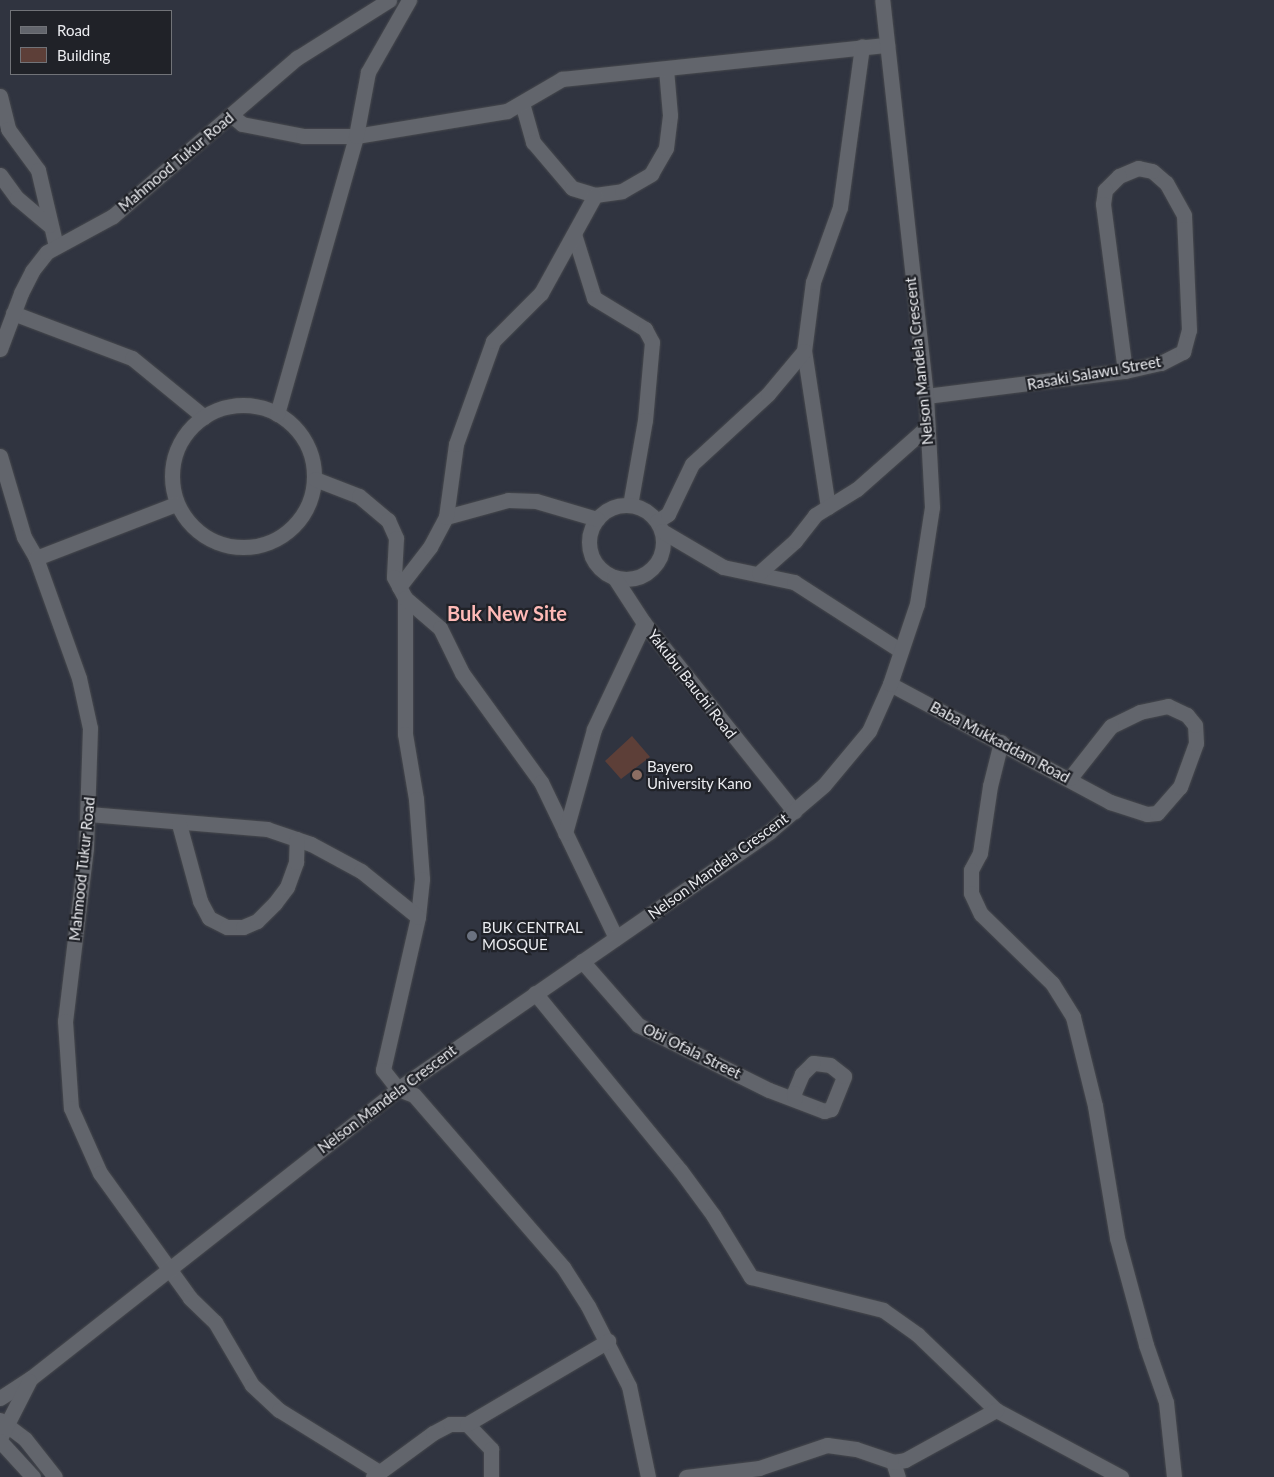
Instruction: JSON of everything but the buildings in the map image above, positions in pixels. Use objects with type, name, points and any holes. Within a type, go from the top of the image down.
[{"type":"street","name":"Mahmood Tukur Road","points":[[1,343],[32,271],[56,246],[113,216],[297,58],[389,0]]},
{"type":"street","points":[[277,414],[356,136],[368,72],[408,0]]},
{"type":"street","name":"Nelson Mandela Crescent","points":[[31,1378],[168,1267],[398,1089],[616,938],[794,811],[855,751],[890,684],[917,604],[932,507],[926,396],[882,0]]},
{"type":"street","points":[[231,116],[242,124],[303,136],[356,136],[507,111],[562,79],[666,70],[887,45]]},
{"type":"street","points":[[828,507],[804,351],[813,282],[840,208],[862,47]]},
{"type":"street","points":[[522,103],[533,142],[548,165],[572,188],[595,195],[622,191],[650,174],[666,148],[670,115],[666,70]]},
{"type":"street","points":[[0,96],[8,129],[38,170],[49,225],[56,246]]},
{"type":"street","name":"Rasaki Salawu Street","points":[[926,396],[1125,371],[1173,358],[1183,352],[1188,342],[1184,215],[1166,183],[1152,172],[1138,168],[1119,176],[1105,190],[1103,219],[1125,371]]},
{"type":"street","points":[[0,175],[17,198],[49,225]]},
{"type":"street","points":[[402,592],[446,517],[456,444],[493,341],[540,293],[595,195]]},
{"type":"street","points":[[574,234],[594,298],[645,329],[652,342],[644,420],[630,505]]},
{"type":"street","points":[[13,314],[132,358],[204,417]]},
{"type":"street","points":[[804,351],[768,394],[692,464],[668,514],[659,526],[661,554],[656,564],[637,577],[614,577],[596,563],[591,553],[591,530],[597,519],[616,506],[630,505],[648,512],[659,526],[723,568],[759,573],[794,582],[901,651]]},
{"type":"street","points":[[246,405],[277,414],[303,436],[312,457],[315,479],[310,501],[299,520],[283,536],[263,545],[240,548],[219,544],[199,533],[176,504],[172,474],[176,452],[188,432],[204,417],[224,408],[246,405]]},
{"type":"street","points":[[759,573],[795,541],[815,515],[857,489],[927,427]]},
{"type":"street","name":"Mahmood Tukur Road","points":[[0,456],[24,537],[36,558],[79,678],[90,728],[89,814],[65,1021],[70,1108],[100,1173],[190,1298],[215,1322],[252,1385],[279,1410],[376,1474]]},
{"type":"street","points":[[315,479],[359,496],[388,520],[396,538],[394,567],[402,592],[405,734],[416,799],[422,879],[418,917],[386,1047],[383,1070],[398,1089],[414,1094],[563,1267],[608,1341],[629,1386],[648,1477]]},
{"type":"street","points":[[446,517],[508,500],[536,500],[597,519]]},
{"type":"street","points":[[36,558],[176,504]]},
{"type":"street","name":"Yakubu Bauchi Road","points":[[614,577],[644,623],[794,811]]},
{"type":"street","points":[[402,592],[440,628],[462,673],[541,782],[616,938]]},
{"type":"street","points":[[565,833],[594,729],[644,623]]},
{"type":"street","name":"Baba Mukkaddam Road","points":[[890,684],[1070,778],[1110,802],[1148,814],[1157,813],[1166,805],[1183,780],[1196,743],[1195,725],[1187,715],[1168,706],[1140,712],[1111,726],[1070,778]]},
{"type":"street","points":[[1001,742],[990,786],[980,853],[972,870],[971,893],[987,922],[1052,983],[1073,1017],[1089,1074],[1117,1238],[1146,1345],[1166,1402],[1174,1477]]},
{"type":"street","points":[[89,814],[179,824],[268,829],[297,839],[361,870],[418,917]]},
{"type":"street","points":[[179,824],[200,901],[209,918],[226,927],[243,927],[257,921],[275,903],[287,888],[296,862],[297,839]]},
{"type":"street","name":"Obi Ofala Street","points":[[582,961],[638,1025],[769,1090],[796,1099]]},
{"type":"street","points":[[535,993],[680,1170],[714,1215],[751,1277],[883,1310],[918,1335],[996,1410],[1120,1477]]},
{"type":"street","points":[[376,1474],[450,1424],[467,1424],[608,1341]]},
{"type":"street","points":[[0,1398],[31,1378]]},
{"type":"street","points":[[31,1378],[3,1422],[0,1439],[33,1477]]},
{"type":"street","points":[[686,1477],[761,1473],[827,1445],[856,1449],[893,1462],[905,1460],[996,1410]]},
{"type":"street","points":[[3,1422],[26,1439],[56,1477]]},
{"type":"street","points":[[467,1424],[491,1449],[491,1477]]},
{"type":"street","points":[[893,1462],[898,1477]]},
{"type":"shaded area","name":"Bayero University Kano","points":[[0,0],[1274,0],[1274,1477],[0,1477]]},
{"type":"place","name":"Bayero University Kano","points":[[637,775]]},
{"type":"place","name":"BUK CENTRAL MOSQUE","points":[[472,936]]},
{"type":"district","name":"Buk New Site","points":[[507,613]]}]
